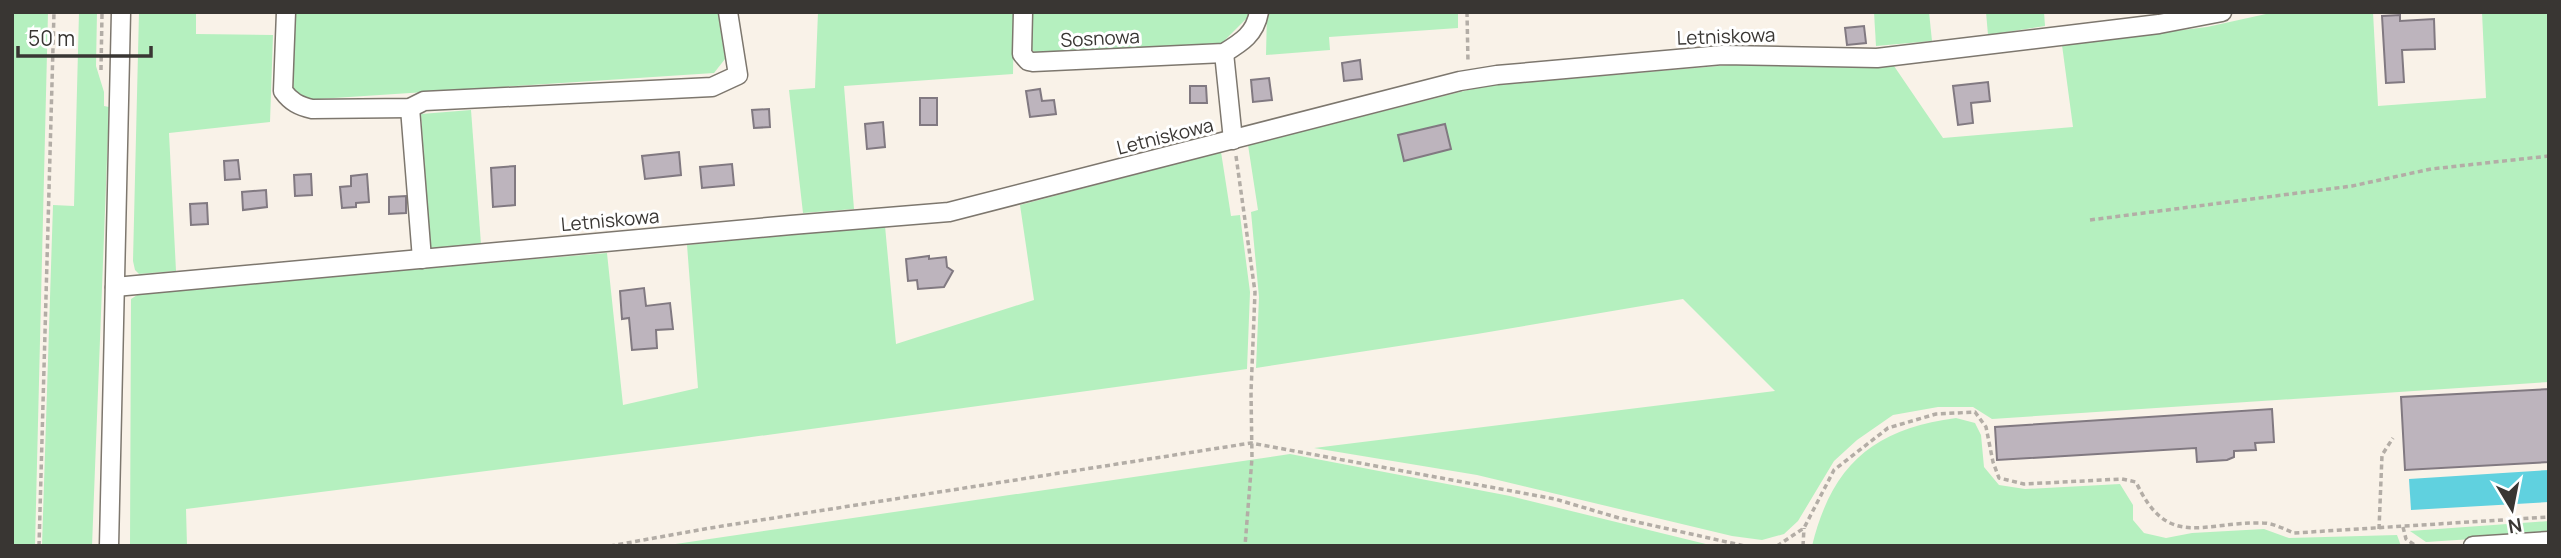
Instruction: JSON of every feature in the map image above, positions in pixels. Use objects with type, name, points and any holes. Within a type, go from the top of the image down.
[{"type":"street","points":[[109,546],[121,12]]},
{"type":"street","points":[[286,12],[284,91],[288,98],[299,106],[312,109],[410,108],[424,101],[712,87],[738,75],[728,12]]},
{"type":"street","name":"Sosnowa","points":[[1023,12],[1022,54],[1028,61],[1224,53]]},
{"type":"street","points":[[1233,140],[1224,53],[1247,39],[1257,23],[1259,12]]},
{"type":"street","name":"Letniskowa","points":[[115,288],[949,212],[1469,79],[1722,55],[1877,58],[2159,24],[2222,12]]},
{"type":"street","points":[[410,108],[422,259]]},
{"type":"street","points":[[2473,546],[2549,541]]},
{"type":"path","points":[[39,546],[54,12]]},
{"type":"path","points":[[1467,12],[1469,79]]},
{"type":"path","points":[[1233,140],[1255,292],[1245,546]]},
{"type":"path","points":[[2090,220],[2352,186],[2431,169],[2549,156]]},
{"type":"path","points":[[1803,546],[1804,528],[1834,470],[1888,428],[1936,414],[1975,412],[1986,427],[1999,478],[2025,484],[2122,479],[2136,482],[2146,503],[2164,520],[2178,528],[2265,523],[2294,533],[2549,517]]},
{"type":"path","points":[[2379,528],[2382,455],[2393,438]]},
{"type":"path","points":[[610,546],[737,523],[1251,443],[1543,496],[1619,518],[1745,546]]},
{"type":"path","points":[[2403,527],[2406,539],[2416,546]]},
{"type":"path","points":[[1777,546],[1804,528]]},
{"type":"green space","points":[[12,12],[48,12],[35,546],[12,546]]},
{"type":"green space","points":[[79,12],[97,12],[96,66],[104,92],[104,106],[109,107],[92,546],[42,546],[53,205],[74,206]]},
{"type":"green space","points":[[139,12],[196,12],[196,34],[273,35],[270,122],[169,133],[176,271],[139,274],[133,261]]},
{"type":"green space","points":[[295,12],[718,12],[725,59],[714,73],[303,100],[293,92]]},
{"type":"green space","points":[[818,12],[1014,12],[1013,74],[844,86],[854,209],[803,213],[789,90],[815,88]]},
{"type":"green space","points":[[1031,12],[1253,12],[1222,43],[1038,55],[1030,48]]},
{"type":"green space","points":[[1267,12],[1458,12],[1458,28],[1329,37],[1330,50],[1266,55]]},
{"type":"green space","points":[[1874,12],[1929,12],[1932,41],[1876,46]]},
{"type":"green space","points":[[1986,12],[2044,12],[2045,26],[1988,35]]},
{"type":"green space","points":[[2275,12],[2373,12],[2378,106],[2486,98],[2482,12],[2549,12],[2549,382],[1992,419],[1973,407],[1938,407],[1893,415],[1857,440],[1834,461],[1798,521],[1784,534],[1762,540],[1732,536],[1477,475],[1314,448],[1775,391],[1683,299],[1256,368],[1259,297],[1251,212],[1258,210],[1248,145],[1484,86],[1742,64],[1894,66],[1943,138],[2073,127],[2062,45],[2207,27]]},
{"type":"green space","points":[[471,110],[481,244],[430,248],[421,114]]},
{"type":"green space","points":[[1221,152],[1231,216],[1240,215],[1250,292],[1247,369],[723,441],[186,509],[187,546],[130,546],[131,299],[142,292],[607,253],[623,405],[698,388],[687,245],[885,226],[896,344],[1034,300],[1020,205]]},
{"type":"green space","points":[[1956,418],[1975,423],[1981,435],[1984,467],[1999,485],[2025,489],[2120,484],[2133,505],[2133,520],[2144,533],[2166,538],[2192,533],[2264,529],[2289,538],[2397,535],[2401,546],[1812,546],[1831,493],[1861,455],[1902,431]]},
{"type":"green space","points":[[1290,454],[1510,496],[1714,546],[662,546]]},
{"type":"green space","points":[[2549,521],[2549,534],[2426,542],[2410,531]]},
{"type":"water","points":[[2549,470],[2549,502],[2411,510],[2409,479]]},
{"type":"building","points":[[2400,15],[2400,21],[2434,19],[2435,49],[2402,50],[2404,82],[2386,83],[2382,16]]},
{"type":"building","points":[[1864,26],[1866,43],[1847,45],[1845,28]]},
{"type":"building","points":[[1360,60],[1362,79],[1344,81],[1342,63]]},
{"type":"building","points":[[1269,78],[1272,100],[1253,102],[1251,80]]},
{"type":"building","points":[[1988,82],[1990,101],[1971,103],[1973,123],[1958,125],[1953,86]]},
{"type":"building","points":[[1190,86],[1206,86],[1207,103],[1190,103]]},
{"type":"building","points":[[1040,89],[1042,101],[1054,100],[1056,114],[1030,117],[1026,91]]},
{"type":"building","points":[[920,98],[937,98],[937,125],[920,125]]},
{"type":"building","points":[[769,109],[770,127],[754,128],[752,110]]},
{"type":"building","points":[[883,122],[885,147],[867,149],[865,124]]},
{"type":"building","points":[[1445,124],[1451,149],[1404,161],[1398,135]]},
{"type":"building","points":[[679,152],[681,175],[645,179],[642,156]]},
{"type":"building","points":[[238,160],[240,179],[225,180],[224,161]]},
{"type":"building","points":[[732,164],[734,185],[702,188],[700,167]]},
{"type":"building","points":[[515,166],[515,205],[493,207],[491,168]]},
{"type":"building","points":[[311,174],[312,195],[295,196],[294,175]]},
{"type":"building","points":[[367,174],[369,202],[342,208],[340,187],[351,186],[351,176]]},
{"type":"building","points":[[266,190],[267,207],[243,210],[242,192]]},
{"type":"building","points":[[406,196],[406,213],[389,214],[389,197]]},
{"type":"building","points":[[207,203],[208,224],[191,225],[190,204]]},
{"type":"building","points":[[929,256],[929,259],[946,257],[947,267],[953,271],[944,287],[918,289],[917,280],[908,281],[906,259]]},
{"type":"building","points":[[644,288],[646,306],[670,303],[673,329],[656,330],[657,348],[632,350],[629,318],[622,319],[620,291]]},
{"type":"building","points":[[2549,389],[2549,462],[2405,470],[2401,397]]},
{"type":"building","points":[[2272,409],[2274,442],[2255,443],[2256,450],[2234,451],[2234,457],[2227,460],[2197,462],[2196,448],[1997,460],[1995,427]]}]
